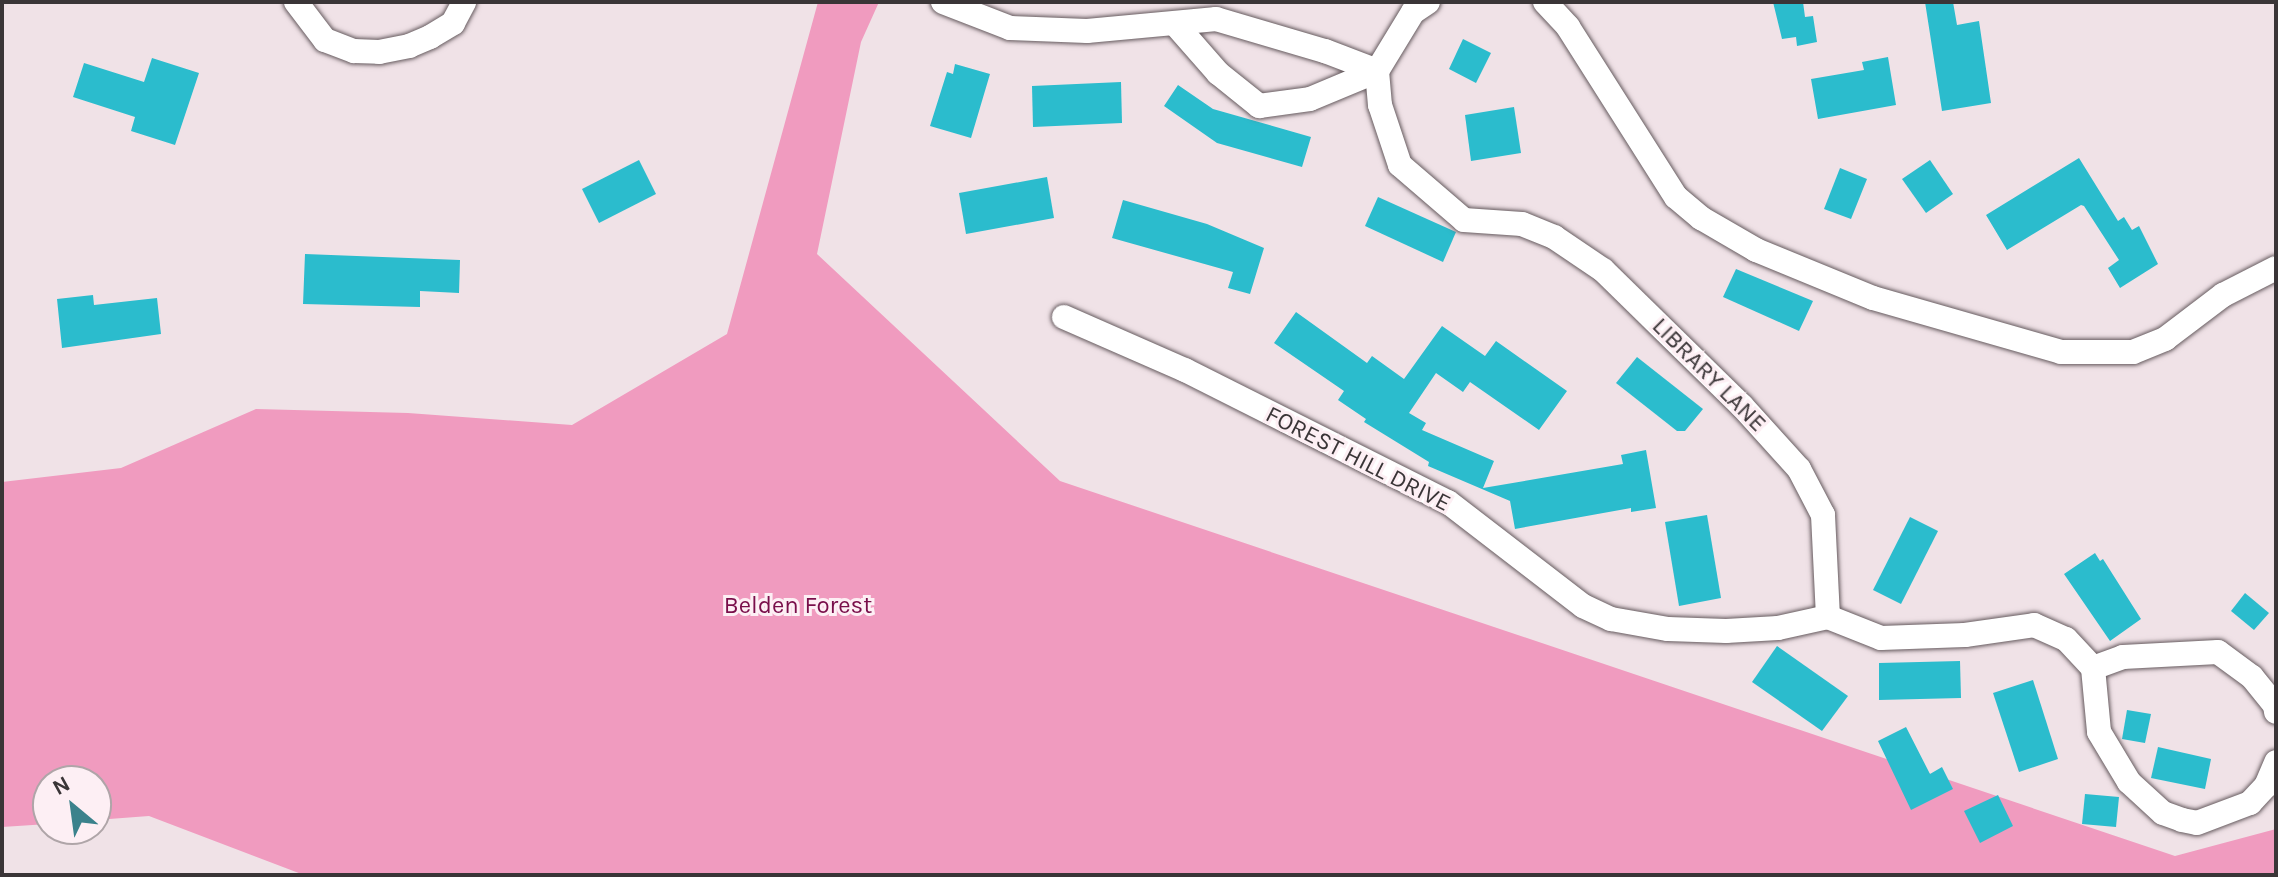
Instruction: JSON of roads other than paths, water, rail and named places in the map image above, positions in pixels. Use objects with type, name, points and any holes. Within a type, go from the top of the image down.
[{"type":"street","points":[[296,2],[325,40],[354,51],[379,52],[409,46],[442,30],[453,23],[464,2]]},
{"type":"street","points":[[943,2],[1010,28],[1087,31],[1216,19],[1325,51],[1377,71]]},
{"type":"street","points":[[1176,25],[1218,73],[1259,106],[1310,99],[1377,71],[1413,12],[1428,2]]},
{"type":"street","points":[[1545,2],[1568,27],[1676,197],[1701,218],[1756,250],[1873,298],[2061,352],[2133,352],[2165,339],[2223,295],[2276,268]]},
{"type":"street","name":"LIBRARY LANE","points":[[1377,71],[1380,105],[1400,165],[1464,220],[1522,224],[1554,237],[1603,270],[1742,406],[1799,469],[1823,515],[1828,617]]},
{"type":"street","name":"FOREST HILL DRIVE","points":[[1064,317],[1185,370],[1448,502],[1583,606],[1611,619],[1668,629],[1726,631],[1778,628],[1828,617]]},
{"type":"street","points":[[1828,617],[1881,638],[1965,635],[2034,625],[2066,639],[2093,668],[2099,732],[2140,795],[2163,813],[2197,823],[2228,813],[2250,803],[2266,786],[2276,762]]},
{"type":"street","points":[[2093,668],[2123,657],[2218,652],[2252,677],[2275,705],[2276,712]]},
{"type":"park label","name":"Belden Forest","points":[[798,606]]}]
